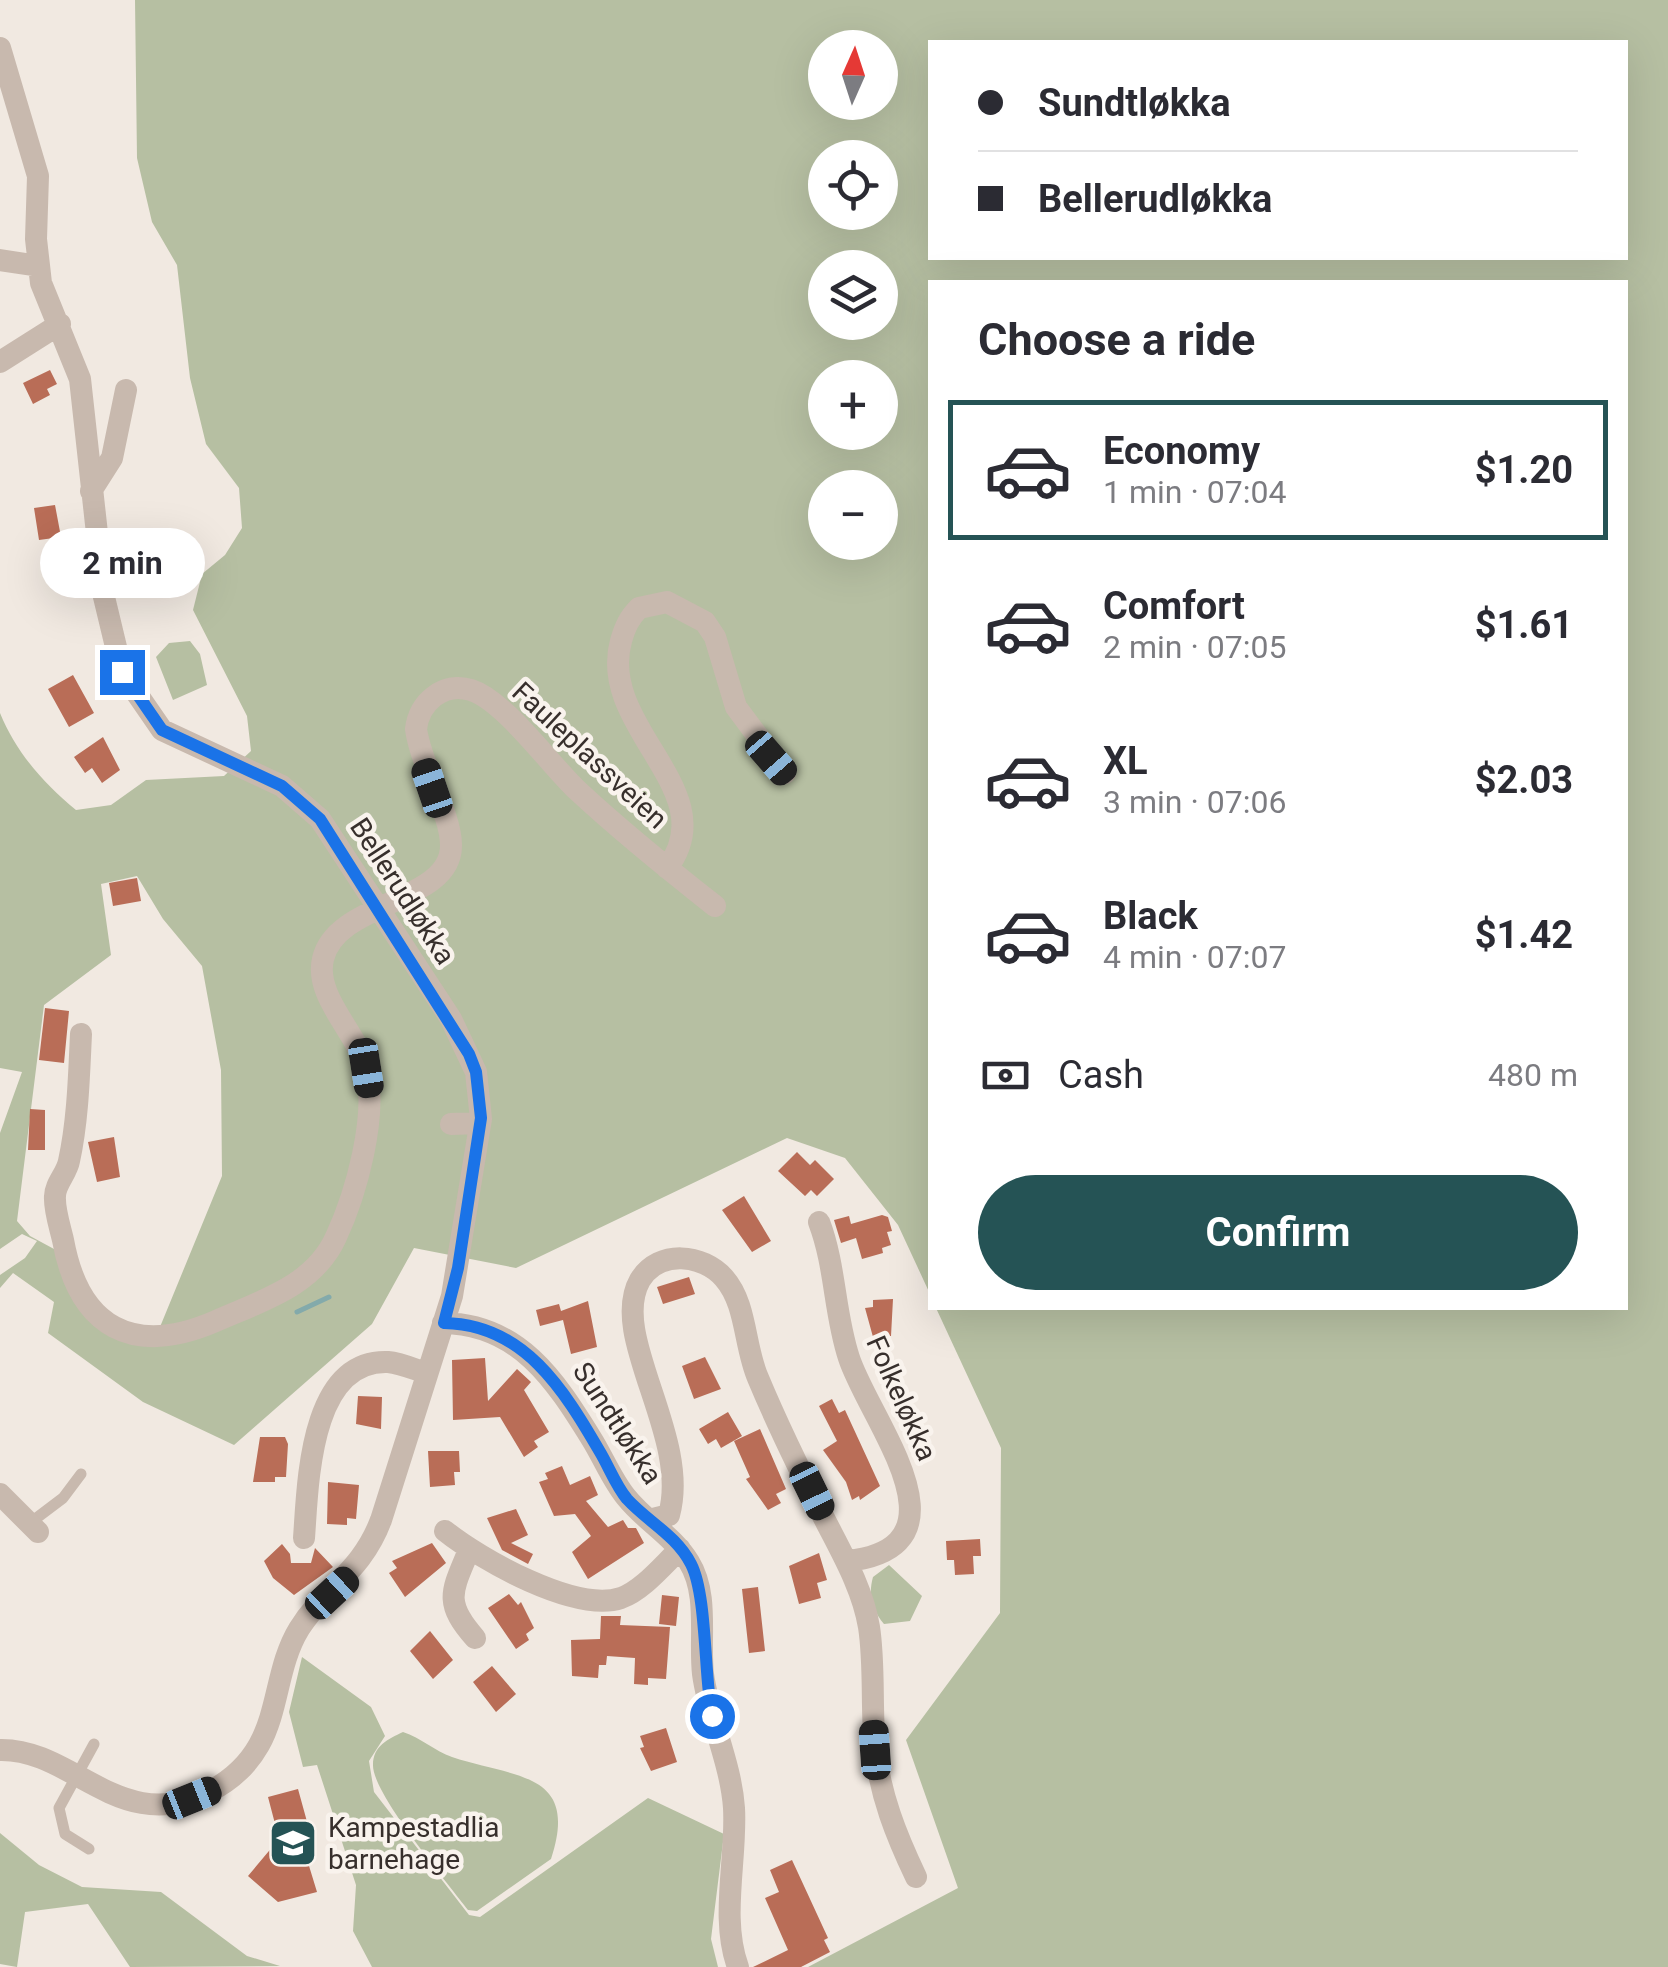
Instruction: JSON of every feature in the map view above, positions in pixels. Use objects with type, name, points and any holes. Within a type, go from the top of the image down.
[{"type":"street","name":"Bellerudløkka","points":[[0,48],[38,176],[41,283],[80,380],[113,646],[138,701],[162,730],[252,770],[302,802],[320,819],[469,1054],[476,1072],[480,1123],[452,1296],[371,1546],[298,1631],[259,1745],[218,1788],[169,1804],[123,1798],[38,1756],[0,1750]]},
{"type":"street","points":[[0,260],[39,266]]},
{"type":"street","points":[[0,362],[60,324]]},
{"type":"street","points":[[91,491],[112,458],[126,390]]},
{"type":"street","name":"Fauleplassveien","points":[[667,868],[682,839],[681,804],[634,724],[617,678],[626,626],[639,608],[667,602],[705,622],[715,637],[736,707],[784,773]]},
{"type":"street","name":"Fauleplassveien","points":[[81,1034],[69,1164],[54,1194],[67,1261],[78,1292],[100,1318],[138,1336],[166,1338],[280,1293],[312,1271],[336,1240],[370,1115],[366,1068],[324,985],[323,958],[336,935],[436,878],[450,857],[450,835],[416,730],[426,703],[452,689],[470,690],[485,698],[576,789],[714,906]]},
{"type":"street","points":[[452,1124],[480,1123]]},
{"type":"street","name":"Folkeløkka","points":[[819,1222],[833,1263],[842,1337],[853,1373],[911,1498],[911,1516],[898,1542],[884,1553],[848,1562]]},
{"type":"street","points":[[652,1519],[669,1515],[676,1480],[670,1444],[634,1327],[634,1294],[642,1276],[658,1263],[678,1258],[700,1260],[722,1275],[736,1294],[756,1375],[848,1562],[869,1626],[882,1792],[916,1877]]},
{"type":"street","name":"Sundtløkka","points":[[444,1323],[474,1325],[502,1336],[536,1360],[554,1378],[626,1497],[652,1519],[692,1566],[702,1610],[704,1675],[734,1804],[730,1940],[738,1967]]},
{"type":"street","points":[[304,1538],[318,1424],[333,1391],[353,1372],[380,1363],[426,1372]]},
{"type":"street","points":[[0,1494],[34,1528]]},
{"type":"street","points":[[445,1531],[469,1550],[574,1598],[602,1602],[624,1597],[680,1549]]},
{"type":"street","points":[[469,1550],[452,1594],[456,1616],[475,1638]]},
{"type":"lane","points":[[34,1528],[80,1474]]},
{"type":"lane","points":[[88,1849],[65,1834],[60,1822],[64,1795],[94,1744]]},
{"type":"green space","points":[[135,0],[1668,0],[1668,1967],[808,1967],[958,1888],[906,1740],[1000,1613],[1001,1448],[937,1310],[1628,1310],[1628,280],[928,280],[928,1290],[898,1225],[845,1158],[787,1138],[516,1268],[414,1248],[372,1324],[234,1445],[143,1402],[48,1333],[54,1302],[13,1273],[0,1288],[0,1275],[25,1258],[37,1241],[22,1234],[0,1249],[0,1133],[22,1072],[0,1068],[0,713],[32,766],[76,810],[111,805],[146,780],[224,776],[251,751],[247,716],[193,610],[202,574],[225,555],[242,528],[239,488],[206,444],[190,378],[177,265],[152,222],[137,158]],"holes":[[[137,876],[163,919],[202,966],[221,1070],[222,1176],[153,1344],[120,1339],[54,1249],[30,1236],[17,1221],[44,1005],[111,955],[101,884]]]},
{"type":"green space","points":[[190,641],[200,654],[207,685],[173,700],[156,657],[169,643]]},
{"type":"green space","points":[[889,1565],[922,1596],[910,1621],[884,1624],[874,1608],[873,1577]]},
{"type":"green space","points":[[302,1657],[371,1707],[385,1736],[369,1761],[374,1792],[469,1915],[480,1917],[648,1798],[724,1834],[711,1939],[718,1967],[372,1967],[353,1931],[356,1885],[317,1765],[303,1767],[289,1712]]},
{"type":"green space","points":[[403,1732],[452,1757],[518,1775],[549,1794],[556,1809],[558,1830],[551,1859],[477,1911],[468,1910],[397,1816],[376,1778],[376,1753]]},
{"type":"green space","points":[[0,1833],[39,1865],[82,1887],[161,1892],[247,1956],[280,1966],[130,1967],[88,1904],[25,1912],[17,1967],[0,1964]]},
{"type":"building","points":[[50,370],[57,384],[47,389],[50,395],[33,404],[23,383]]},
{"type":"building","points":[[55,505],[61,537],[39,540],[34,508]]},
{"type":"building","points":[[73,675],[94,713],[69,727],[48,689]]},
{"type":"building","points":[[103,737],[120,770],[102,783],[92,768],[85,773],[74,757]]},
{"type":"building","points":[[137,878],[141,901],[113,906],[109,883]]},
{"type":"building","points":[[45,1008],[69,1011],[64,1063],[39,1060]]},
{"type":"building","points":[[30,1109],[45,1110],[45,1150],[28,1150]]},
{"type":"building","points":[[114,1137],[120,1177],[97,1182],[88,1142]]},
{"type":"building","points":[[797,1152],[810,1165],[815,1160],[834,1179],[817,1196],[811,1190],[805,1196],[778,1171]]},
{"type":"building","points":[[744,1196],[771,1241],[752,1252],[722,1210]]},
{"type":"building","points":[[882,1215],[888,1217],[892,1231],[887,1232],[891,1245],[882,1248],[883,1253],[862,1259],[856,1238],[841,1243],[834,1220],[849,1216],[851,1224]]},
{"type":"building","points":[[689,1277],[695,1294],[663,1304],[657,1287]]},
{"type":"building","points":[[893,1299],[891,1336],[873,1337],[865,1308],[873,1307],[873,1300]]},
{"type":"building","points":[[588,1301],[597,1347],[571,1354],[563,1320],[540,1326],[536,1310],[559,1304],[561,1311]]},
{"type":"building","points":[[705,1357],[721,1389],[694,1399],[682,1366]]},
{"type":"building","points":[[485,1358],[488,1401],[517,1369],[531,1382],[524,1390],[549,1432],[534,1441],[538,1447],[524,1457],[500,1417],[453,1420],[452,1360]]},
{"type":"building","points":[[358,1396],[382,1397],[381,1429],[356,1424]]},
{"type":"building","points":[[832,1399],[839,1413],[845,1410],[880,1486],[860,1500],[859,1496],[852,1500],[846,1482],[823,1450],[837,1441],[819,1406]]},
{"type":"building","points":[[728,1412],[742,1436],[721,1448],[716,1439],[708,1444],[699,1429]]},
{"type":"building","points":[[760,1429],[786,1489],[776,1494],[781,1503],[768,1510],[746,1479],[750,1477],[734,1441]]},
{"type":"building","points":[[260,1437],[285,1437],[286,1477],[275,1477],[275,1482],[253,1482]]},
{"type":"building","points":[[428,1451],[459,1451],[460,1472],[454,1472],[455,1485],[430,1487]]},
{"type":"building","points":[[562,1466],[570,1485],[590,1476],[598,1495],[586,1501],[608,1527],[623,1520],[628,1528],[636,1528],[644,1543],[588,1579],[572,1552],[591,1536],[575,1514],[554,1516],[539,1482],[548,1479],[545,1473]]},
{"type":"building","points":[[328,1482],[359,1485],[356,1519],[347,1518],[347,1525],[327,1524]]},
{"type":"building","points":[[516,1509],[528,1535],[511,1543],[533,1554],[528,1564],[502,1550],[487,1518]]},
{"type":"building","points":[[980,1539],[981,1556],[973,1556],[974,1574],[955,1575],[954,1560],[947,1560],[946,1541]]},
{"type":"building","points":[[432,1543],[446,1563],[405,1597],[389,1573],[397,1568],[392,1561]]},
{"type":"building","points":[[282,1544],[291,1563],[311,1563],[315,1548],[333,1567],[294,1595],[273,1578],[264,1561]]},
{"type":"building","points":[[819,1553],[827,1580],[817,1583],[821,1598],[799,1604],[789,1566]]},
{"type":"building","points":[[758,1587],[765,1651],[749,1653],[742,1589]]},
{"type":"building","points":[[509,1594],[518,1605],[521,1602],[534,1628],[526,1634],[529,1640],[516,1649],[488,1608]]},
{"type":"building","points":[[662,1595],[679,1597],[676,1626],[659,1624]]},
{"type":"building","points":[[601,1616],[621,1616],[620,1625],[670,1627],[666,1679],[648,1678],[648,1685],[634,1684],[635,1658],[607,1656],[606,1665],[599,1665],[598,1678],[572,1676],[571,1640],[600,1639]]},
{"type":"building","points":[[430,1631],[453,1660],[433,1679],[410,1651]]},
{"type":"building","points":[[492,1666],[516,1694],[496,1712],[473,1682]]},
{"type":"building","points":[[666,1728],[677,1762],[651,1771],[640,1748],[644,1747],[640,1736]]},
{"type":"building","points":[[298,1789],[314,1847],[306,1856],[317,1892],[278,1902],[248,1876],[279,1839],[268,1797]]},
{"type":"building","points":[[792,1860],[828,1938],[824,1940],[830,1952],[801,1967],[753,1967],[788,1950],[765,1898],[779,1892],[770,1870]]},
{"type":"waterway","points":[[297,1312],[329,1297]]},
{"type":"place","name":"Kampestadlia barnehage","points":[[293,1843]]},
{"type":"route","points":[[122,672],[138,701],[162,730],[282,786],[320,819],[451,1019],[476,1072],[481,1118],[458,1268],[444,1323],[474,1325],[502,1336],[536,1360],[554,1378],[626,1497],[670,1536],[692,1566],[702,1610],[704,1675],[712,1716]]}]
